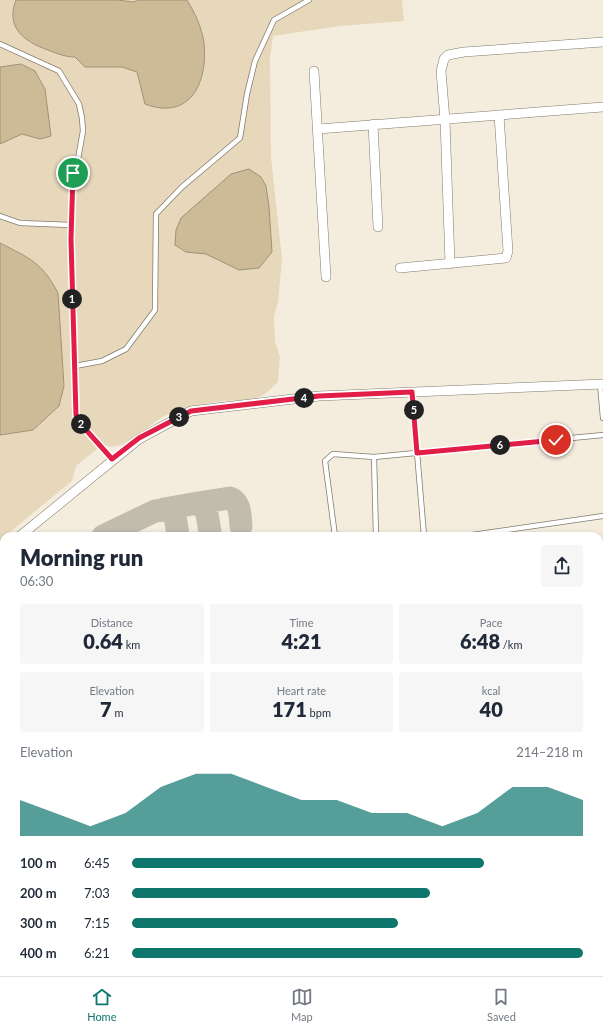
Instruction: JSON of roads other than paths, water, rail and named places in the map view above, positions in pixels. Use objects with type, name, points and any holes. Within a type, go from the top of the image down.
[{"type":"street","points":[[450,264],[445,120],[440,71],[444,59],[448,55],[464,52],[603,42]]},
{"type":"street","points":[[314,71],[326,277]]},
{"type":"street","points":[[318,129],[445,120],[603,106]]},
{"type":"street","points":[[400,268],[506,258],[508,256],[499,115]]},
{"type":"street","points":[[373,124],[378,227]]},
{"type":"street","points":[[25,532],[139,438],[191,411],[319,396],[601,384]]},
{"type":"lane","points":[[74,366],[102,361],[126,349],[155,310],[156,214],[182,187],[240,138],[247,94],[255,61],[274,20],[309,0]]},
{"type":"lane","points":[[0,44],[59,71],[79,104],[83,130],[78,159],[73,173],[71,225],[74,366],[77,419],[112,459]]},
{"type":"lane","points":[[0,216],[20,223],[71,225]]},
{"type":"lane","points":[[601,384],[603,418]]},
{"type":"lane","points":[[412,392],[424,532]]},
{"type":"lane","points":[[334,532],[325,461],[333,454],[374,457],[603,435]]},
{"type":"lane","points":[[374,457],[376,532]]},
{"type":"lane","points":[[493,532],[603,516]]}]
